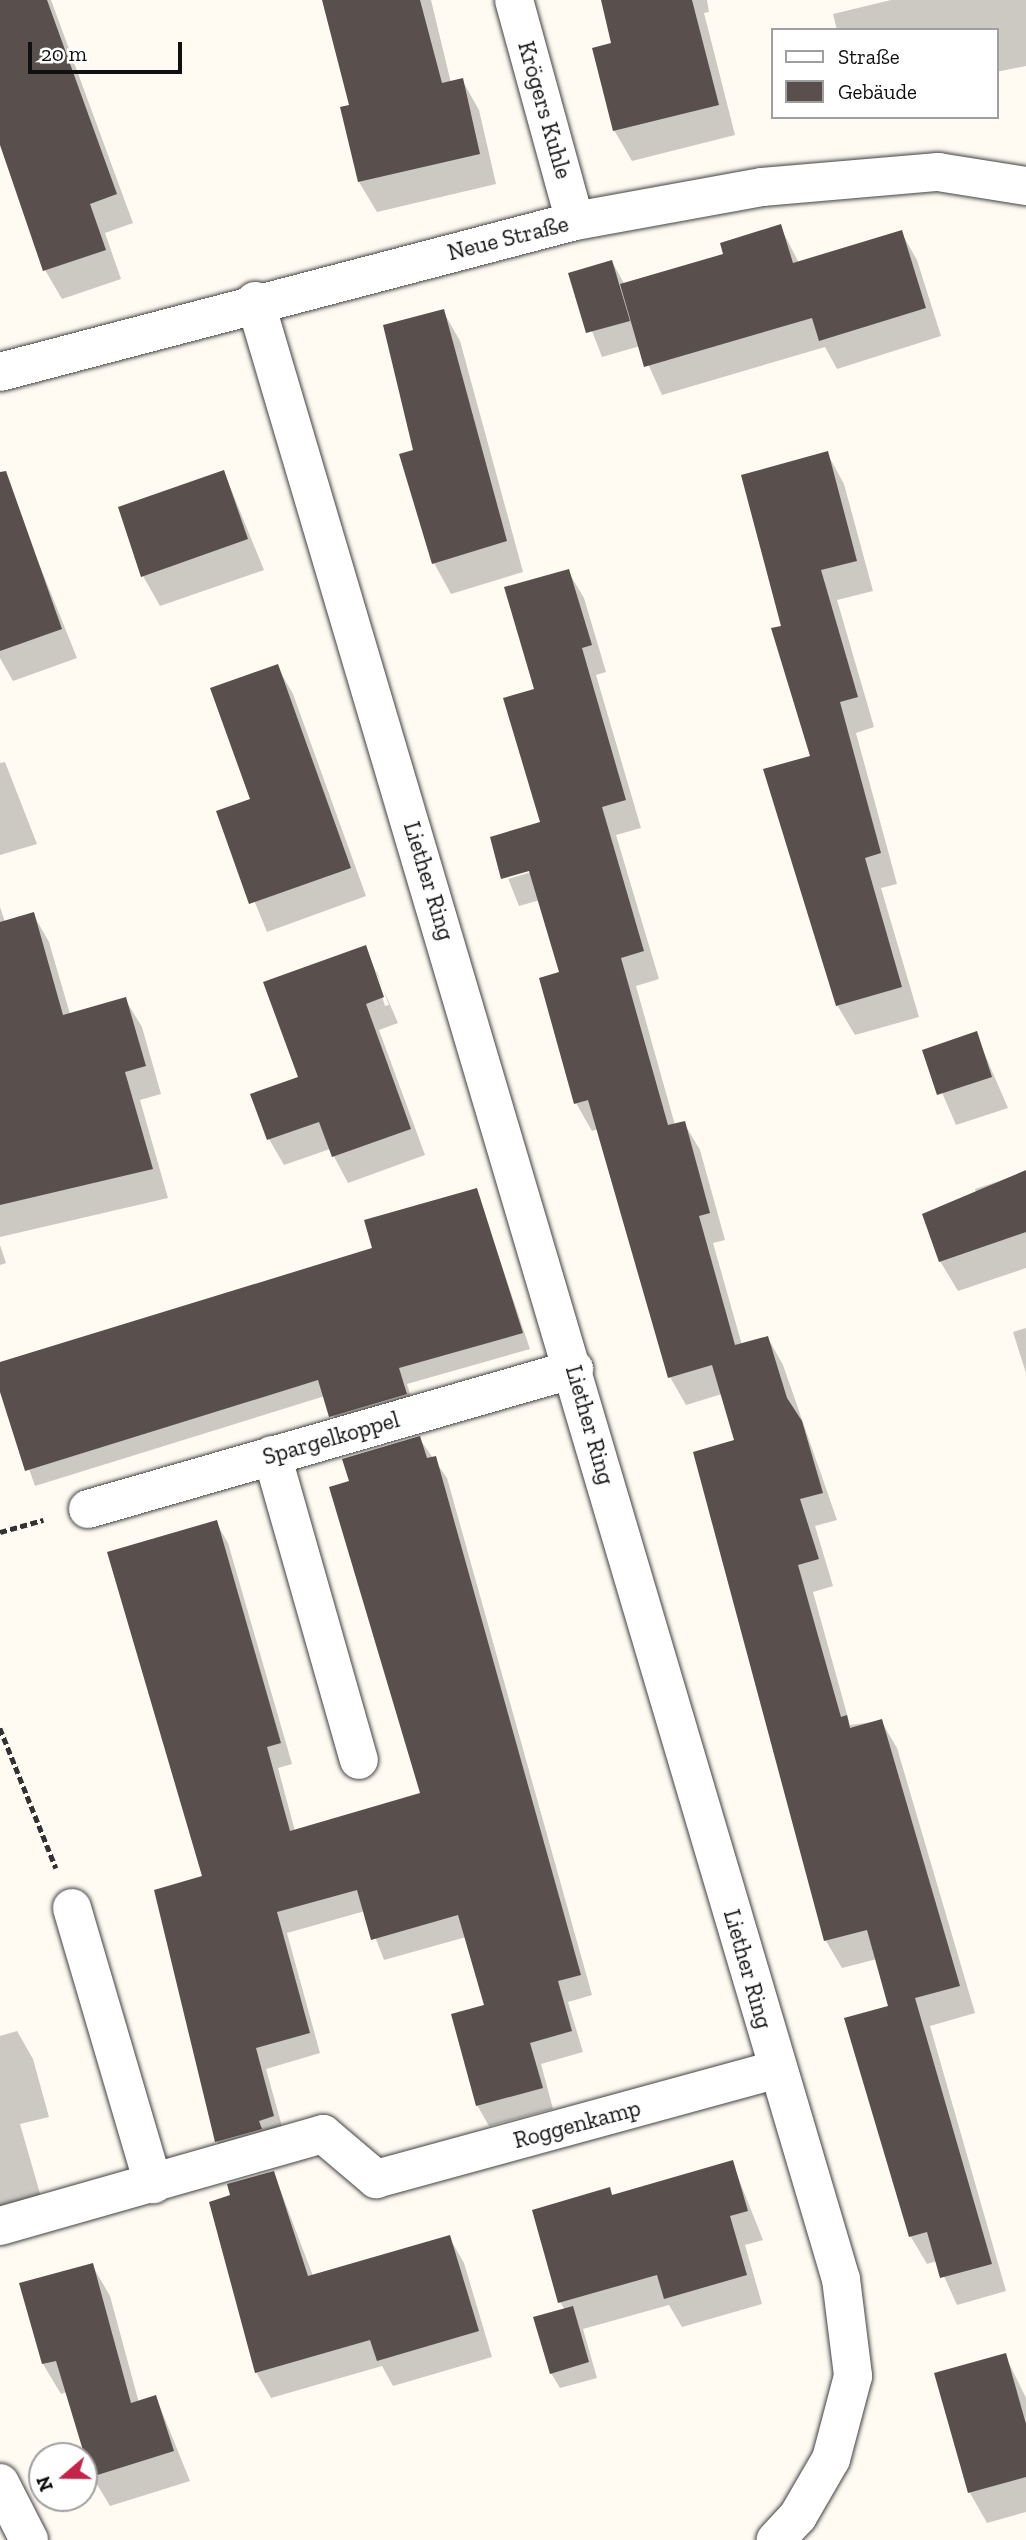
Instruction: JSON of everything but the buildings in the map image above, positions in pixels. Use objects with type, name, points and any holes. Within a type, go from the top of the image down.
[{"type":"street","name":"Krögers Kuhle","points":[[514,0],[575,221]]},
{"type":"street","name":"Neue Straße","points":[[0,372],[256,301],[575,221],[762,187],[938,172],[1026,186]]},
{"type":"street","name":"Liether Ring","points":[[256,301],[841,2279],[853,2376],[831,2459],[798,2516],[776,2540]]},
{"type":"street","name":"Spargelkoppel","points":[[88,1509],[574,1369]]},
{"type":"street","points":[[272,1455],[359,1760]]},
{"type":"street","points":[[0,2226],[153,2184],[72,1908]]},
{"type":"street","name":"Roggenkamp","points":[[153,2184],[323,2134],[376,2179],[777,2069]]},
{"type":"street","points":[[0,2483],[29,2540]]},
{"type":"path","points":[[0,1728],[72,1908]]}]
